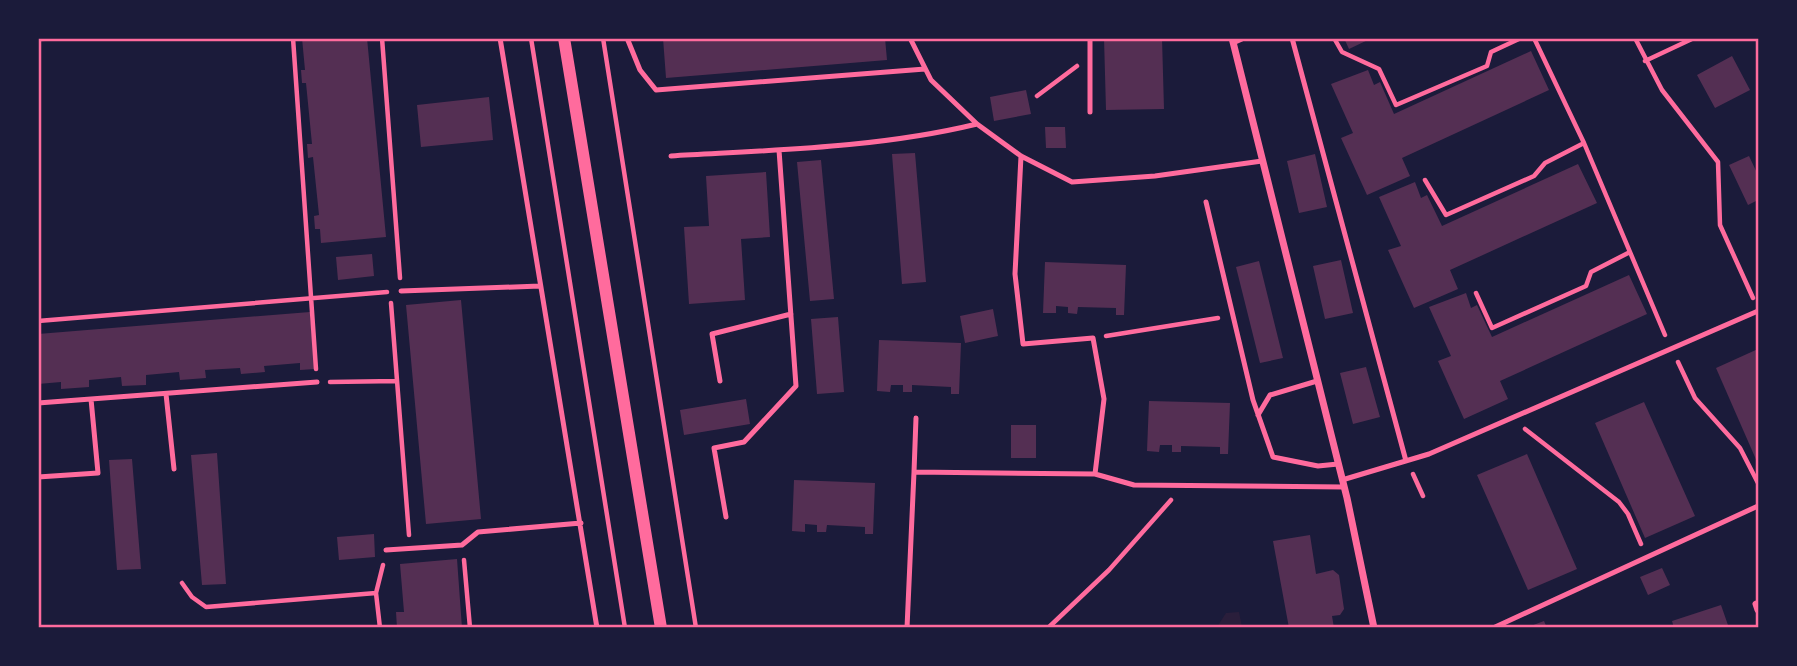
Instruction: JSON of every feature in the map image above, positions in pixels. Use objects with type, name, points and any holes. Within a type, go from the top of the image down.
[{"type":"street","points":[[564,38],[661,628]]},
{"type":"street","points":[[1233,41],[1343,483],[1374,628]]},
{"type":"lane","points":[[500,38],[597,628]]},
{"type":"lane","points":[[627,38],[640,70],[656,90],[925,69]]},
{"type":"lane","points":[[910,38],[931,80],[977,124],[1021,156],[1072,182],[1155,176],[1262,161]]},
{"type":"lane","points":[[1090,38],[1090,112]]},
{"type":"lane","points":[[1233,41],[1244,38]]},
{"type":"lane","points":[[1292,38],[1406,461]]},
{"type":"lane","points":[[671,156],[779,150],[934,134],[977,124]]},
{"type":"lane","points":[[726,517],[714,448],[744,442],[796,386],[779,150]]},
{"type":"lane","points":[[1021,156],[1015,274],[1023,344],[1093,338],[1104,399],[1095,474]]},
{"type":"lane","points":[[1206,202],[1258,415],[1273,457],[1318,466],[1338,464]]},
{"type":"lane","points":[[401,291],[540,286]]},
{"type":"lane","points":[[914,472],[1095,474],[1134,485],[1343,483],[1510,419],[1759,310]]},
{"type":"lane","points":[[720,381],[712,334],[791,314]]},
{"type":"lane","points":[[1258,415],[1270,395],[1317,381]]},
{"type":"lane","points":[[38,403],[317,382]]},
{"type":"lane","points":[[166,394],[174,469]]},
{"type":"lane","points":[[38,477],[98,473],[91,398]]},
{"type":"lane","points":[[907,628],[916,418]]},
{"type":"lane","points":[[1493,628],[1759,506]]},
{"type":"lane","points":[[386,550],[463,545],[478,532],[581,523]]},
{"type":"path","points":[[38,39],[67,38]]},
{"type":"path","points":[[293,38],[317,382],[397,381]]},
{"type":"path","points":[[382,38],[401,291]]},
{"type":"path","points":[[531,38],[625,628]]},
{"type":"path","points":[[603,38],[696,628]]},
{"type":"path","points":[[1334,38],[1342,52],[1379,69],[1396,105],[1487,66],[1491,52],[1521,38]]},
{"type":"path","points":[[1534,38],[1584,143],[1671,349],[1695,398],[1740,448],[1759,483]]},
{"type":"path","points":[[1635,38],[1645,61],[1679,116],[1704,141],[1717,162],[1720,225],[1759,310]]},
{"type":"path","points":[[1645,61],[1694,38]]},
{"type":"path","points":[[1037,96],[1090,58]]},
{"type":"path","points":[[1425,180],[1446,215],[1534,176],[1545,163],[1584,143]]},
{"type":"path","points":[[1476,293],[1492,328],[1586,286],[1591,272],[1630,252]]},
{"type":"path","points":[[38,321],[390,292],[411,549]]},
{"type":"path","points":[[1093,338],[1233,316]]},
{"type":"path","points":[[1510,419],[1598,483],[1619,502],[1628,514],[1646,558]]},
{"type":"path","points":[[1406,461],[1423,496]]},
{"type":"path","points":[[1048,628],[1109,570],[1183,486]]},
{"type":"path","points":[[463,545],[470,628]]},
{"type":"path","points":[[380,628],[376,593],[386,550]]},
{"type":"path","points":[[182,583],[192,597],[206,607],[376,593]]},
{"type":"shaded area","points":[[1239,612],[1242,627],[1217,627],[1226,613]]},
{"type":"building","points":[[302,38],[367,38],[386,237],[321,243],[320,229],[315,229],[314,216],[319,215],[313,157],[308,158],[307,144],[312,144],[306,83],[302,83],[301,70],[305,70]]},
{"type":"building","points":[[663,38],[885,38],[887,60],[666,78]]},
{"type":"building","points":[[1104,38],[1162,38],[1164,109],[1106,110]]},
{"type":"building","points":[[1344,38],[1372,38],[1349,49]]},
{"type":"building","points":[[1531,51],[1549,90],[1402,158],[1410,176],[1367,195],[1341,138],[1353,133],[1331,84],[1368,70],[1374,85],[1380,82],[1394,114]]},
{"type":"building","points":[[1732,56],[1750,90],[1715,108],[1697,75]]},
{"type":"building","points":[[1026,90],[1031,114],[994,121],[990,97]]},
{"type":"building","points":[[489,97],[493,140],[421,147],[417,105]]},
{"type":"building","points":[[1045,127],[1065,127],[1066,148],[1046,148]]},
{"type":"building","points":[[915,153],[926,282],[902,284],[892,154]]},
{"type":"building","points":[[1315,154],[1327,207],[1299,213],[1287,161]]},
{"type":"building","points":[[1749,156],[1758,175],[1758,200],[1748,205],[1729,165]]},
{"type":"building","points":[[821,160],[834,299],[810,301],[797,162]]},
{"type":"building","points":[[1578,164],[1597,203],[1450,270],[1458,289],[1414,308],[1388,250],[1401,246],[1379,197],[1415,182],[1421,198],[1427,195],[1442,226]]},
{"type":"building","points":[[766,172],[770,237],[741,239],[745,300],[689,304],[684,227],[709,226],[706,176]]},
{"type":"building","points":[[372,254],[374,276],[338,280],[336,257]]},
{"type":"building","points":[[1341,260],[1353,313],[1325,319],[1313,266]]},
{"type":"building","points":[[1259,261],[1283,358],[1260,363],[1236,267]]},
{"type":"building","points":[[1045,262],[1126,265],[1124,315],[1116,315],[1116,308],[1078,307],[1077,314],[1068,313],[1068,307],[1056,306],[1056,313],[1043,313]]},
{"type":"building","points":[[1629,275],[1647,314],[1500,381],[1508,399],[1464,419],[1438,361],[1451,356],[1429,307],[1466,293],[1471,308],[1477,305],[1492,337]]},
{"type":"building","points":[[461,300],[481,519],[426,524],[406,305]]},
{"type":"building","points":[[993,309],[998,336],[965,343],[960,316]]},
{"type":"building","points":[[310,312],[315,369],[300,370],[300,363],[264,366],[265,372],[241,374],[240,368],[205,370],[206,378],[180,380],[179,372],[146,375],[146,385],[122,386],[121,377],[89,380],[89,387],[61,389],[61,382],[38,384],[38,334]]},
{"type":"building","points":[[838,317],[844,392],[817,394],[811,319]]},
{"type":"building","points":[[879,340],[961,343],[959,394],[951,394],[951,387],[912,385],[912,392],[903,392],[903,385],[891,385],[890,392],[877,391]]},
{"type":"building","points":[[1758,349],[1758,464],[1716,368]]},
{"type":"building","points":[[1366,367],[1380,417],[1353,424],[1340,373]]},
{"type":"building","points":[[746,399],[750,424],[684,435],[680,410]]},
{"type":"building","points":[[1149,401],[1230,403],[1228,454],[1220,454],[1220,447],[1181,446],[1181,452],[1172,452],[1172,445],[1160,445],[1159,452],[1147,451]]},
{"type":"building","points":[[1644,402],[1695,516],[1645,538],[1595,423]]},
{"type":"building","points":[[1011,425],[1036,425],[1036,458],[1011,458]]},
{"type":"building","points":[[217,453],[226,584],[202,585],[191,455]]},
{"type":"building","points":[[1527,454],[1577,569],[1528,590],[1477,475]]},
{"type":"building","points":[[132,459],[141,569],[117,570],[109,460]]},
{"type":"building","points":[[794,480],[875,483],[873,534],[865,534],[865,527],[827,525],[826,532],[817,532],[817,525],[805,524],[805,532],[792,531]]},
{"type":"building","points":[[374,534],[375,557],[339,560],[337,537]]},
{"type":"building","points":[[1310,535],[1316,574],[1333,570],[1339,575],[1344,609],[1340,615],[1332,616],[1334,628],[1289,628],[1273,541]]},
{"type":"building","points":[[457,559],[462,628],[397,628],[396,612],[404,612],[400,564]]},
{"type":"building","points":[[1662,568],[1670,585],[1648,595],[1640,577]]},
{"type":"building","points":[[1721,605],[1729,628],[1674,628],[1672,621]]},
{"type":"building","points":[[1544,621],[1547,628],[1528,628],[1528,627]]}]
